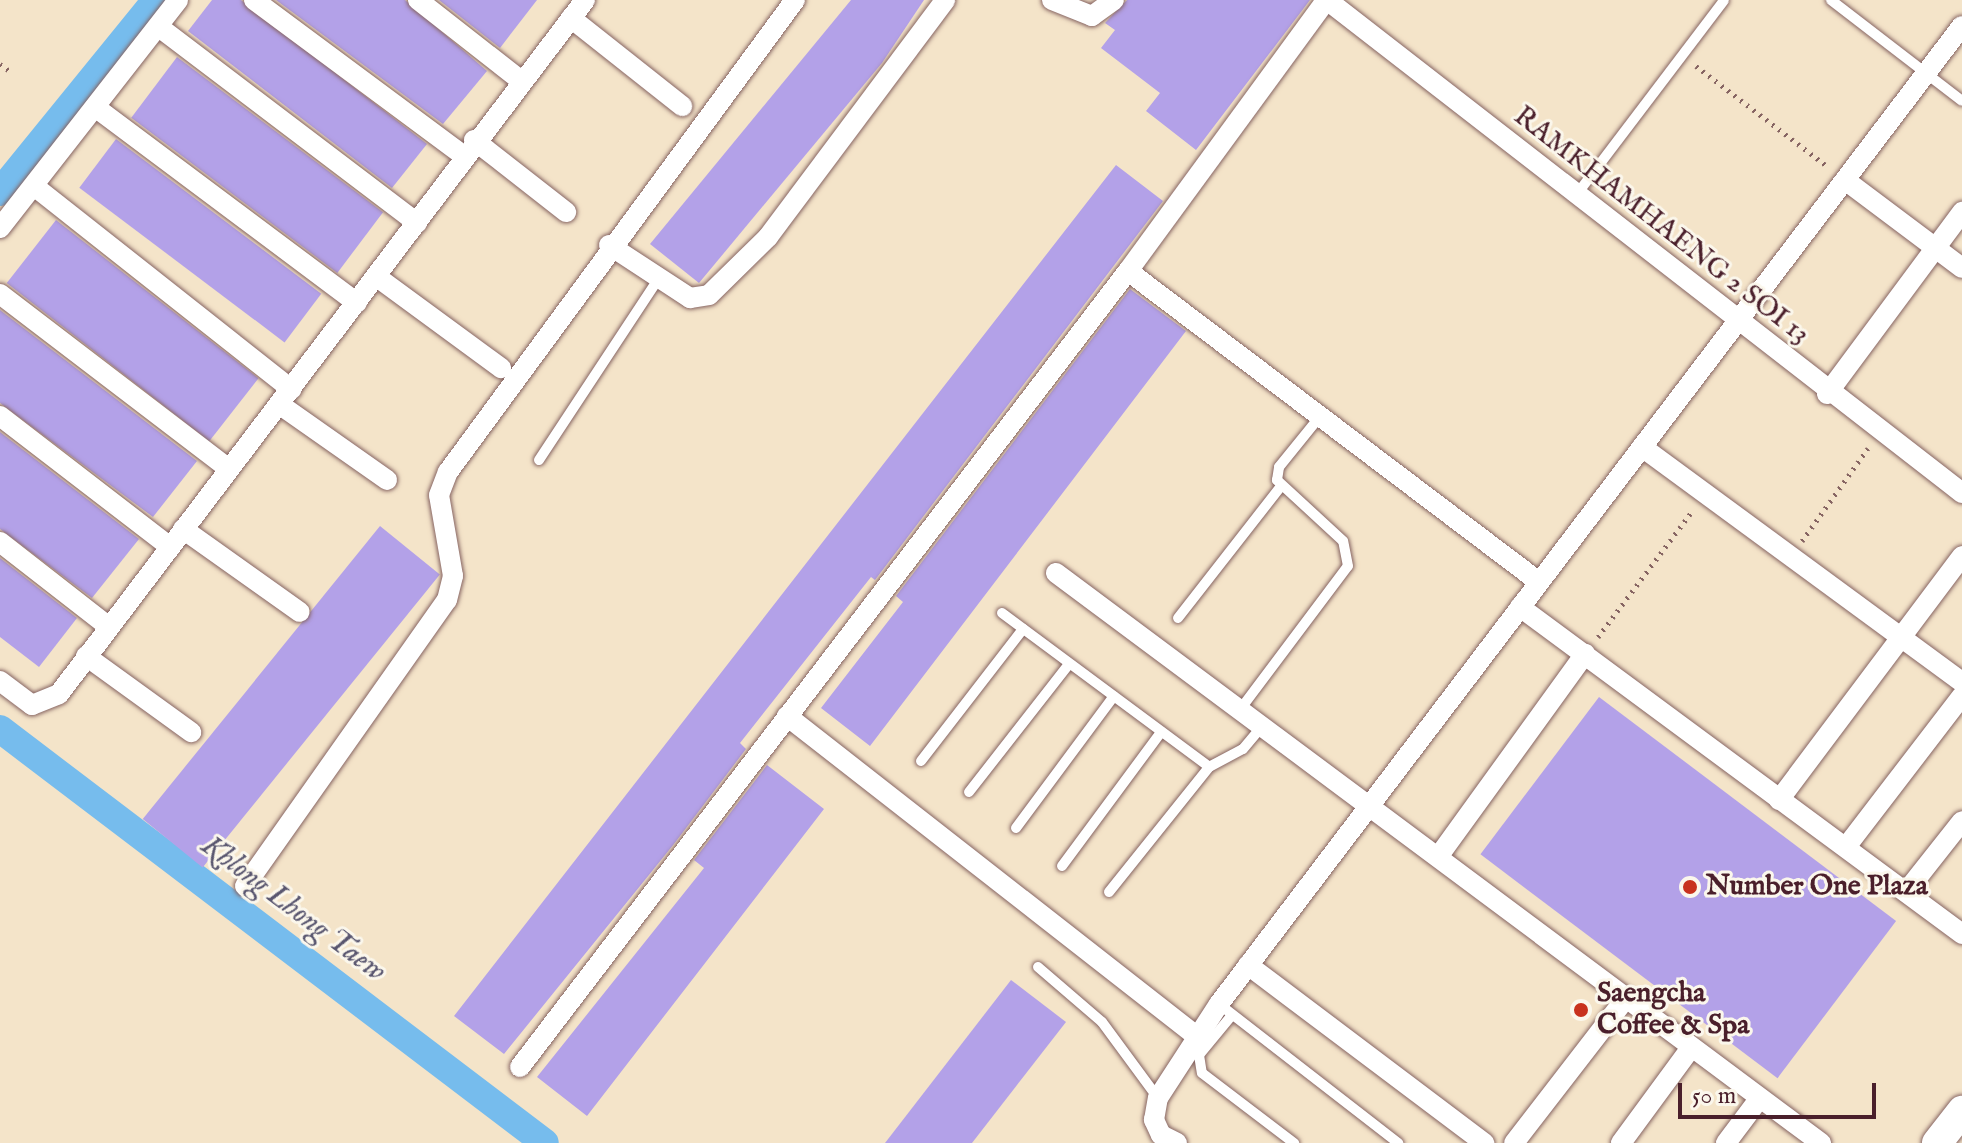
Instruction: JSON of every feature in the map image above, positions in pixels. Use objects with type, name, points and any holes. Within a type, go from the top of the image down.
[{"type":"main road","points":[[1937,1143],[1962,1111]]},
{"type":"street","points":[[0,228],[178,0]]},
{"type":"street","points":[[254,0],[566,212]]},
{"type":"street","points":[[418,0],[520,80]]},
{"type":"street","points":[[0,681],[32,705],[47,704],[377,277],[469,148],[584,0]]},
{"type":"street","points":[[245,886],[447,600],[453,576],[442,483],[609,245],[795,0]]},
{"type":"street","points":[[609,245],[657,281],[690,298],[709,295],[739,273],[945,0]]},
{"type":"street","points":[[1052,0],[1092,16],[1114,0]]},
{"type":"street","points":[[520,1067],[1128,271],[1327,0]]},
{"type":"street","name":"RAMKHAMHAENG 2 SOI 13","points":[[1327,0],[1878,434],[1962,493]]},
{"type":"street","points":[[571,18],[682,106]]},
{"type":"street","points":[[1177,1143],[1154,1120],[1158,1098],[1199,1038],[1225,1009],[1248,965],[1962,26]]},
{"type":"street","points":[[159,27],[417,223]]},
{"type":"street","points":[[95,107],[357,303]]},
{"type":"street","points":[[1845,180],[1962,268]]},
{"type":"street","points":[[34,186],[387,480]]},
{"type":"street","points":[[1827,394],[1962,212]]},
{"type":"street","points":[[1128,271],[1317,420],[1539,582]]},
{"type":"street","points":[[377,277],[501,368]]},
{"type":"street","points":[[0,294],[229,469]]},
{"type":"street","points":[[0,416],[170,547]]},
{"type":"street","points":[[1642,447],[1962,682]]},
{"type":"street","points":[[183,529],[300,612]]},
{"type":"street","points":[[0,542],[109,627]]},
{"type":"street","points":[[1779,800],[1904,638],[1962,556]]},
{"type":"street","points":[[1056,573],[1242,707],[1690,1049],[1821,1143]]},
{"type":"street","points":[[1520,607],[1962,934]]},
{"type":"street","points":[[1438,857],[1585,654]]},
{"type":"street","points":[[86,656],[191,732]]},
{"type":"street","points":[[1846,847],[1962,696]]},
{"type":"street","points":[[787,716],[1199,1038]]},
{"type":"street","points":[[1906,892],[1962,821]]},
{"type":"street","points":[[1248,965],[1475,1141]]},
{"type":"street","points":[[1514,1143],[1626,998]]},
{"type":"street","points":[[1621,1143],[1690,1049]]},
{"type":"street","points":[[1726,1143],[1759,1099]]},
{"type":"lane","points":[[1577,194],[1724,0]]},
{"type":"lane","points":[[1831,0],[1962,101]]},
{"type":"lane","points":[[539,460],[657,281]]},
{"type":"lane","points":[[1242,707],[1348,566],[1343,541],[1281,486],[1279,467],[1317,420]]},
{"type":"lane","points":[[1178,618],[1281,486]]},
{"type":"lane","points":[[1002,613],[1209,767]]},
{"type":"lane","points":[[921,761],[1023,629]]},
{"type":"lane","points":[[969,792],[1069,664]]},
{"type":"lane","points":[[1016,828],[1114,696]]},
{"type":"lane","points":[[1109,892],[1209,767],[1243,749],[1263,725]]},
{"type":"lane","points":[[1062,866],[1161,732]]},
{"type":"lane","points":[[1038,967],[1102,1022],[1158,1098]]},
{"type":"lane","points":[[1294,1143],[1202,1073],[1199,1055],[1225,1009],[1398,1143]]},
{"type":"path","points":[[1683,57],[1845,180]]},
{"type":"path","points":[[0,64],[11,72]]},
{"type":"path","points":[[1791,557],[1878,434]]},
{"type":"path","points":[[1585,654],[1706,494]]},
{"type":"building","points":[[212,0],[241,0],[427,144],[392,188],[188,31]]},
{"type":"building","points":[[276,0],[405,0],[487,71],[443,124]]},
{"type":"building","points":[[439,0],[537,0],[500,48]]},
{"type":"building","points":[[851,0],[924,0],[882,63],[699,283],[650,244]]},
{"type":"building","points":[[1127,0],[1310,0],[1196,150],[1146,111],[1160,93],[1101,48],[1115,30],[1105,23]]},
{"type":"building","points":[[177,57],[383,212],[337,273],[131,118]]},
{"type":"building","points":[[116,139],[321,294],[285,342],[79,188]]},
{"type":"building","points":[[1116,165],[1163,201],[875,580],[871,577],[740,743],[746,749],[674,844],[504,1054],[454,1016]]},
{"type":"building","points":[[56,220],[259,378],[209,441],[7,283]]},
{"type":"building","points":[[1130,289],[1186,331],[870,746],[821,708],[903,602],[896,596]]},
{"type":"building","points":[[0,310],[197,461],[153,517],[0,403]]},
{"type":"building","points":[[0,432],[139,539],[92,598],[0,529]]},
{"type":"building","points":[[380,526],[440,574],[203,867],[143,819]]},
{"type":"building","points":[[0,558],[77,618],[39,667],[0,637]]},
{"type":"building","name":"Number One Plaza","points":[[1599,697],[1896,921],[1778,1078],[1480,854]]},
{"type":"building","points":[[767,765],[824,809],[587,1116],[537,1077],[704,868],[694,860]]},
{"type":"building","points":[[1011,980],[1066,1022],[972,1143],[885,1143]]},
{"type":"waterway","name":"Khlong Lhong Taew","points":[[0,192],[156,0]]},
{"type":"waterway","name":"Khlong Lhong Taew","points":[[0,729],[545,1143]]},
{"type":"place","name":"Number One Plaza","points":[[1690,887]]},
{"type":"place","name":"Saengcha Coffee & Spa","points":[[1581,1010]]}]
